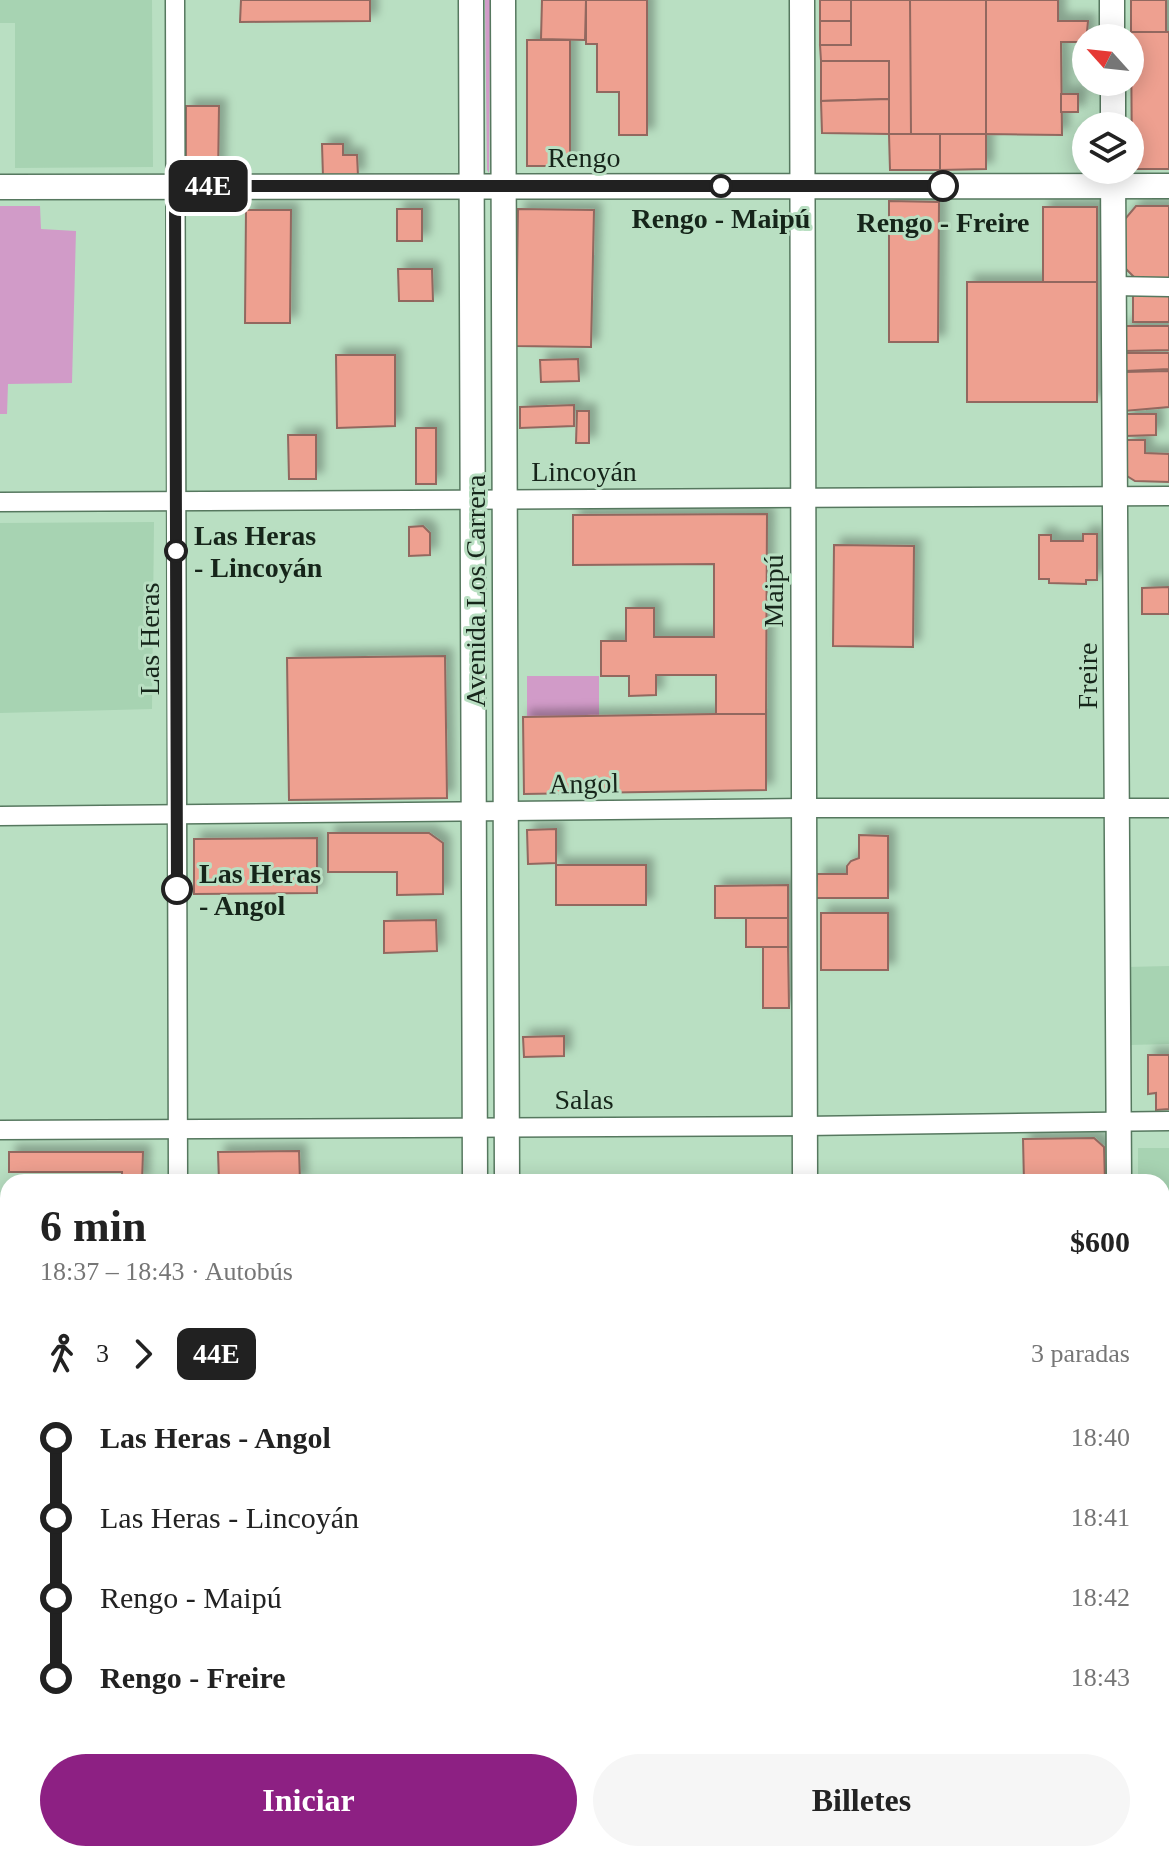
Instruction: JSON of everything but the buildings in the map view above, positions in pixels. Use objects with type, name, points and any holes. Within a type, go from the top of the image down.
[{"type":"main road","name":"Avenida Los Carrera","points":[[471,0],[475,1174]]},
{"type":"main road","name":"Avenida Los Carrera","points":[[503,0],[507,1174]]},
{"type":"main road","name":"Maipú","points":[[802,0],[805,1174]]},
{"type":"main road","points":[[1112,0],[1112,24]]},
{"type":"main road","name":"Rengo","points":[[0,187],[802,186],[1072,179]]},
{"type":"main road","name":"Rengo","points":[[1144,182],[1169,186]]},
{"type":"main road","name":"Freire","points":[[1113,184],[1119,1174]]},
{"type":"street","name":"Las Heras","points":[[175,0],[178,1174]]},
{"type":"street","points":[[1114,286],[1169,287]]},
{"type":"street","name":"Lincoyán","points":[[0,502],[1169,496]]},
{"type":"street","name":"Angol","points":[[0,816],[805,808],[1169,808]]},
{"type":"street","name":"Salas","points":[[0,1130],[1169,1121]]},
{"type":"shaded area","points":[[0,0],[152,0],[153,167],[15,168],[15,23],[0,23]]},
{"type":"shaded area","points":[[485,0],[490,0],[489,173],[487,170]]},
{"type":"shaded area","points":[[0,206],[40,206],[41,229],[76,231],[72,383],[8,384],[7,414],[0,414]]},
{"type":"shaded area","points":[[154,522],[152,709],[0,713],[0,523]]},
{"type":"shaded area","points":[[527,676],[599,676],[599,718],[527,718]]},
{"type":"shaded area","points":[[1169,966],[1169,1044],[1129,1045],[1127,967]]},
{"type":"shaded area","points":[[1138,1148],[1169,1148],[1169,1174],[1138,1174]]},
{"type":"bus line","name":"44E","points":[[177,889],[175,186],[943,186]]},
{"type":"place","name":"Rengo - Maipú","points":[[721,186]]},
{"type":"place","name":"Rengo - Freire","points":[[943,186]]},
{"type":"place","name":"Las Heras - Lincoyán","points":[[176,551]]},
{"type":"place","name":"Las Heras - Angol","points":[[177,889]]}]
